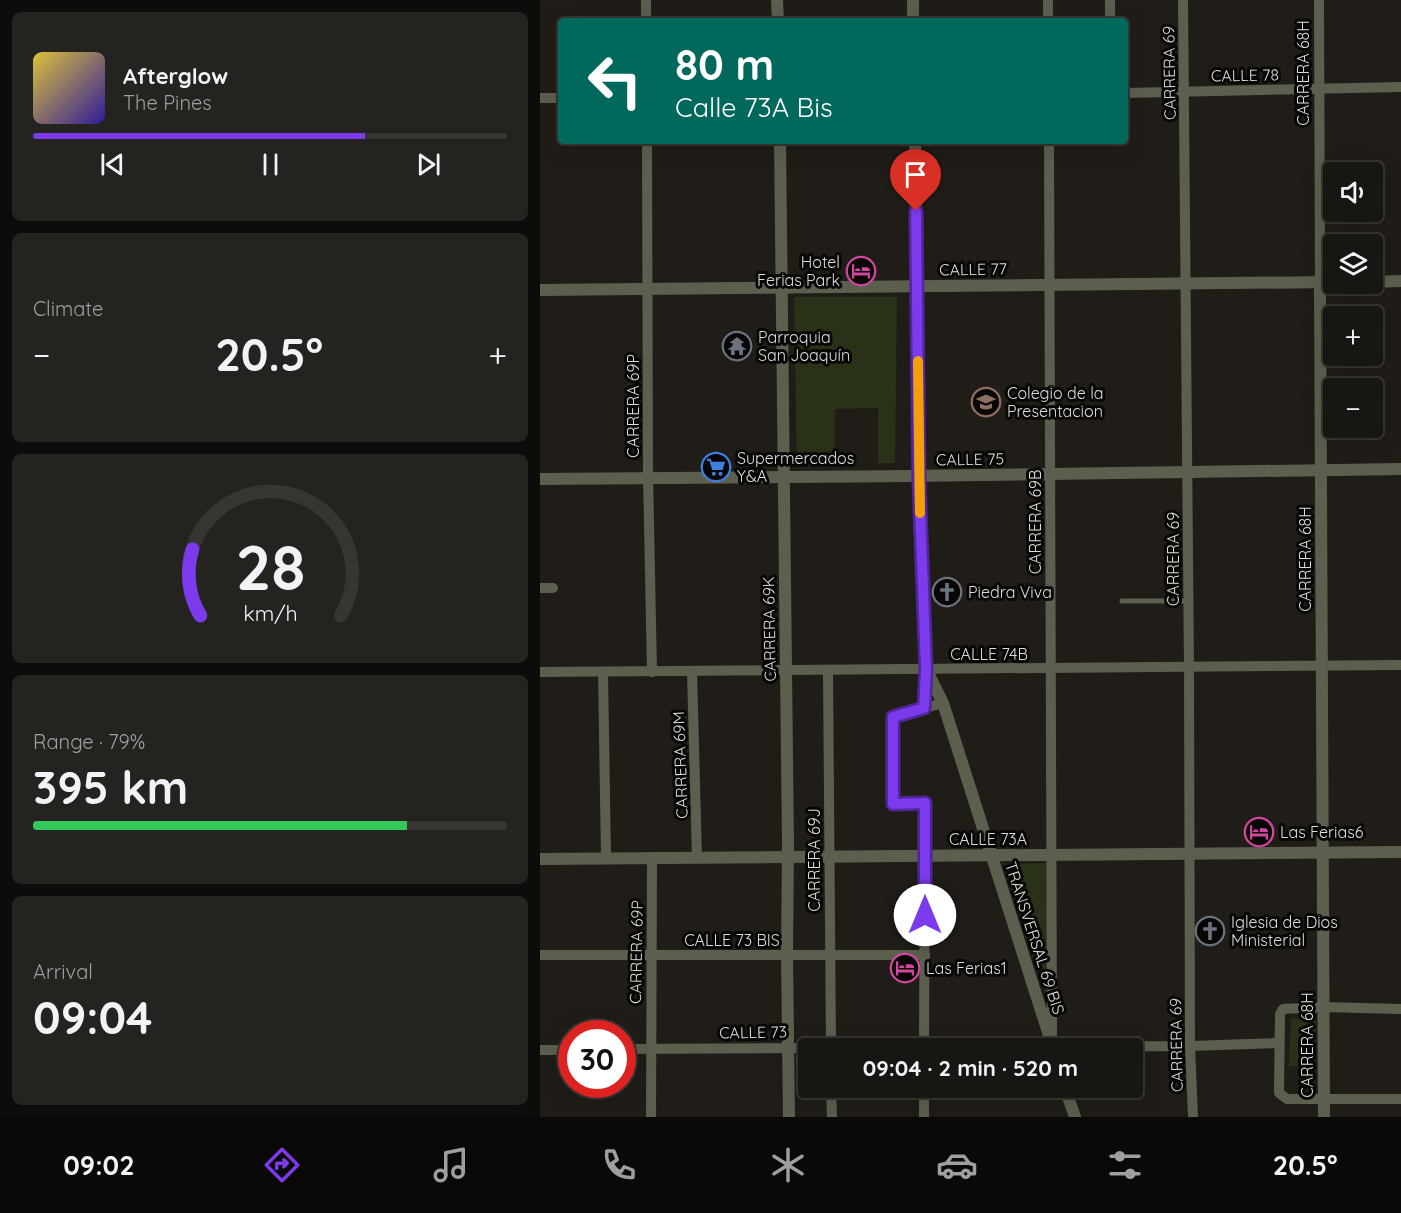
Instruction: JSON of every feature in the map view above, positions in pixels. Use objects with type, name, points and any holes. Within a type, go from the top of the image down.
[{"type":"street","points":[[646,0],[646,18]]},
{"type":"street","points":[[777,0],[778,18]]},
{"type":"street","points":[[913,0],[913,18]]},
{"type":"street","points":[[1048,0],[1048,18]]},
{"type":"street","points":[[1110,0],[1110,18]]},
{"type":"street","name":"CARRERA 69","points":[[1183,0],[1188,472],[1190,1046],[1193,1117]]},
{"type":"street","name":"CARRERA 68H","points":[[1319,0],[1324,1117]]},
{"type":"street","name":"CALLE 78","points":[[1128,93],[1401,87]]},
{"type":"street","points":[[540,98],[558,98]]},
{"type":"street","name":"CARRERA 69P","points":[[647,144],[652,672]]},
{"type":"street","name":"CARRERA 69K","points":[[780,144],[789,1117]]},
{"type":"street","points":[[915,144],[919,476],[926,669],[924,708]]},
{"type":"street","name":"CARRERA 69B","points":[[1049,144],[1053,1038]]},
{"type":"street","points":[[1383,282],[1401,281]]},
{"type":"street","name":"CALLE 77","points":[[540,290],[1320,282]]},
{"type":"street","name":"CALLE 75","points":[[540,479],[1401,469]]},
{"type":"street","points":[[540,588],[553,588]]},
{"type":"street","name":"CALLE 74B","points":[[540,672],[1401,665]]},
{"type":"street","name":"TRANSVERSAL 69 BIS","points":[[926,669],[943,703],[1050,1038]]},
{"type":"street","name":"CARRERA 69J","points":[[828,670],[831,1038]]},
{"type":"street","name":"CARRERA 69M","points":[[692,671],[697,858]]},
{"type":"street","points":[[603,672],[606,857]]},
{"type":"street","points":[[924,1038],[925,803],[893,804],[893,717],[943,703]]},
{"type":"street","name":"CALLE 73A","points":[[540,859],[1401,852]]},
{"type":"street","name":"CARRERA 69P","points":[[651,1117],[652,858]]},
{"type":"street","name":"CALLE 73 BIS","points":[[540,956],[925,955]]},
{"type":"street","points":[[1401,1009],[1323,1007],[1283,1009],[1280,1014],[1279,1043],[1279,1093],[1282,1098],[1401,1099]]},
{"type":"street","name":"CALLE 73","points":[[1143,1046],[1279,1043]]},
{"type":"street","name":"CALLE 73","points":[[636,1049],[798,1047]]},
{"type":"street","points":[[540,1050],[558,1050]]},
{"type":"street","points":[[831,1098],[832,1117]]},
{"type":"street","points":[[924,1098],[924,1117]]},
{"type":"street","points":[[1068,1098],[1075,1117]]},
{"type":"lane","points":[[1122,601],[1188,601]]},
{"type":"green space","points":[[794,297],[897,297],[895,463],[878,463],[878,408],[835,409],[835,464],[797,466]]},
{"type":"green space","points":[[1048,863],[1047,998],[1004,864]]},
{"type":"green space","points":[[1291,1019],[1316,1020],[1314,1067],[1289,1066]]},
{"type":"slow traffic","points":[[918,361],[920,513]]},
{"type":"place","name":"Hotel Ferias Park","points":[[861,271]]},
{"type":"place","name":"Parroquia San Joaquín","points":[[737,346]]},
{"type":"place","name":"Colegio de la Presentacion","points":[[986,402]]},
{"type":"place","name":"Supermercados Y&A","points":[[716,467]]},
{"type":"place","name":"Piedra Viva","points":[[947,592]]},
{"type":"place","name":"Las Ferias6","points":[[1259,832]]},
{"type":"place","name":"Iglesia de Dios Ministerial","points":[[1210,931]]},
{"type":"place","name":"Las Ferias1","points":[[905,968]]},
{"type":"route","points":[[916,211],[919,482],[926,669],[924,708],[893,717],[893,804],[925,803],[925,915]]}]
